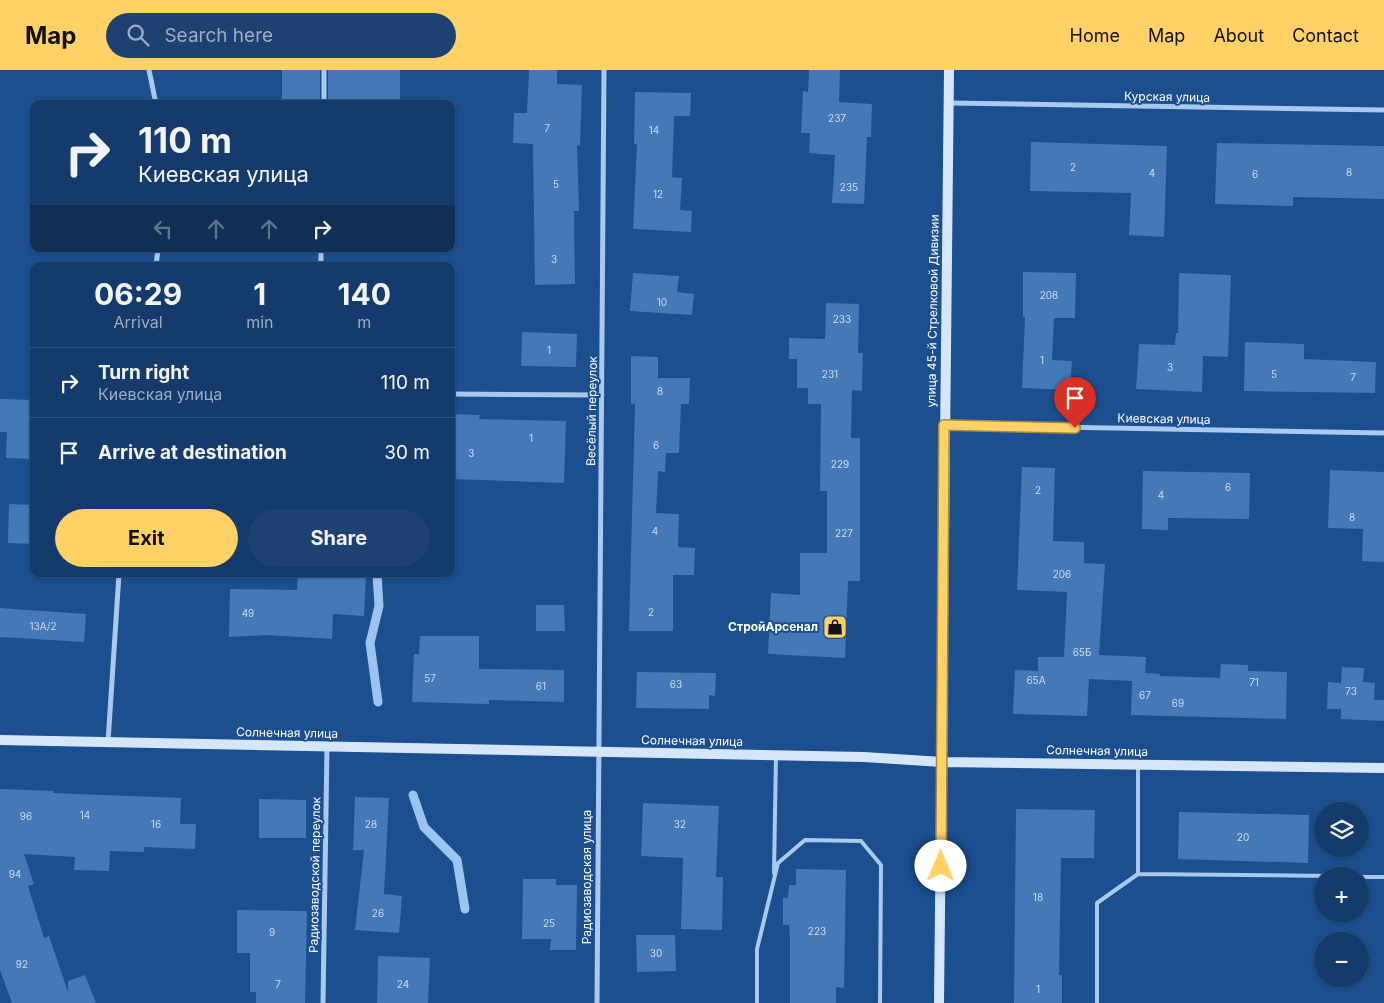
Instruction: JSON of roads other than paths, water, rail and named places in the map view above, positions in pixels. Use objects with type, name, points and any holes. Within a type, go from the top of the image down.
[{"type":"main road","name":"улица 45-й Стрелковой Дивизии","points":[[939,1003],[949,70]]},
{"type":"main road","name":"Солнечная улица","points":[[0,740],[776,755],[942,762],[1384,768]]},
{"type":"street","points":[[149,70],[155,100]]},
{"type":"street","points":[[324,70],[324,100]]},
{"type":"street","name":"Весёлый переулок","points":[[598,752],[604,70]]},
{"type":"street","name":"Курская улица","points":[[949,103],[1384,110]]},
{"type":"street","points":[[455,394],[602,395]]},
{"type":"street","name":"Киевская улица","points":[[944,425],[1384,434]]},
{"type":"street","points":[[108,742],[119,577]]},
{"type":"street","name":"Радиозаводской переулок","points":[[323,1003],[327,747]]},
{"type":"street","name":"Радиозаводская улица","points":[[596,1003],[598,752]]},
{"type":"lane","points":[[774,883],[776,755]]},
{"type":"lane","points":[[1138,764],[1138,874]]},
{"type":"lane","points":[[757,1003],[757,949],[778,863],[805,840],[861,841],[882,865],[880,1003]]},
{"type":"lane","points":[[1097,1003],[1097,903],[1138,874],[1314,876]]},
{"type":"lane","points":[[1369,877],[1384,877]]},
{"type":"waterway","points":[[377,577],[379,606],[370,643],[378,702]]},
{"type":"waterway","points":[[413,795],[424,827],[457,860],[465,909]]},
{"type":"place","name":"СтройАрсенал","points":[[835,627]]}]
